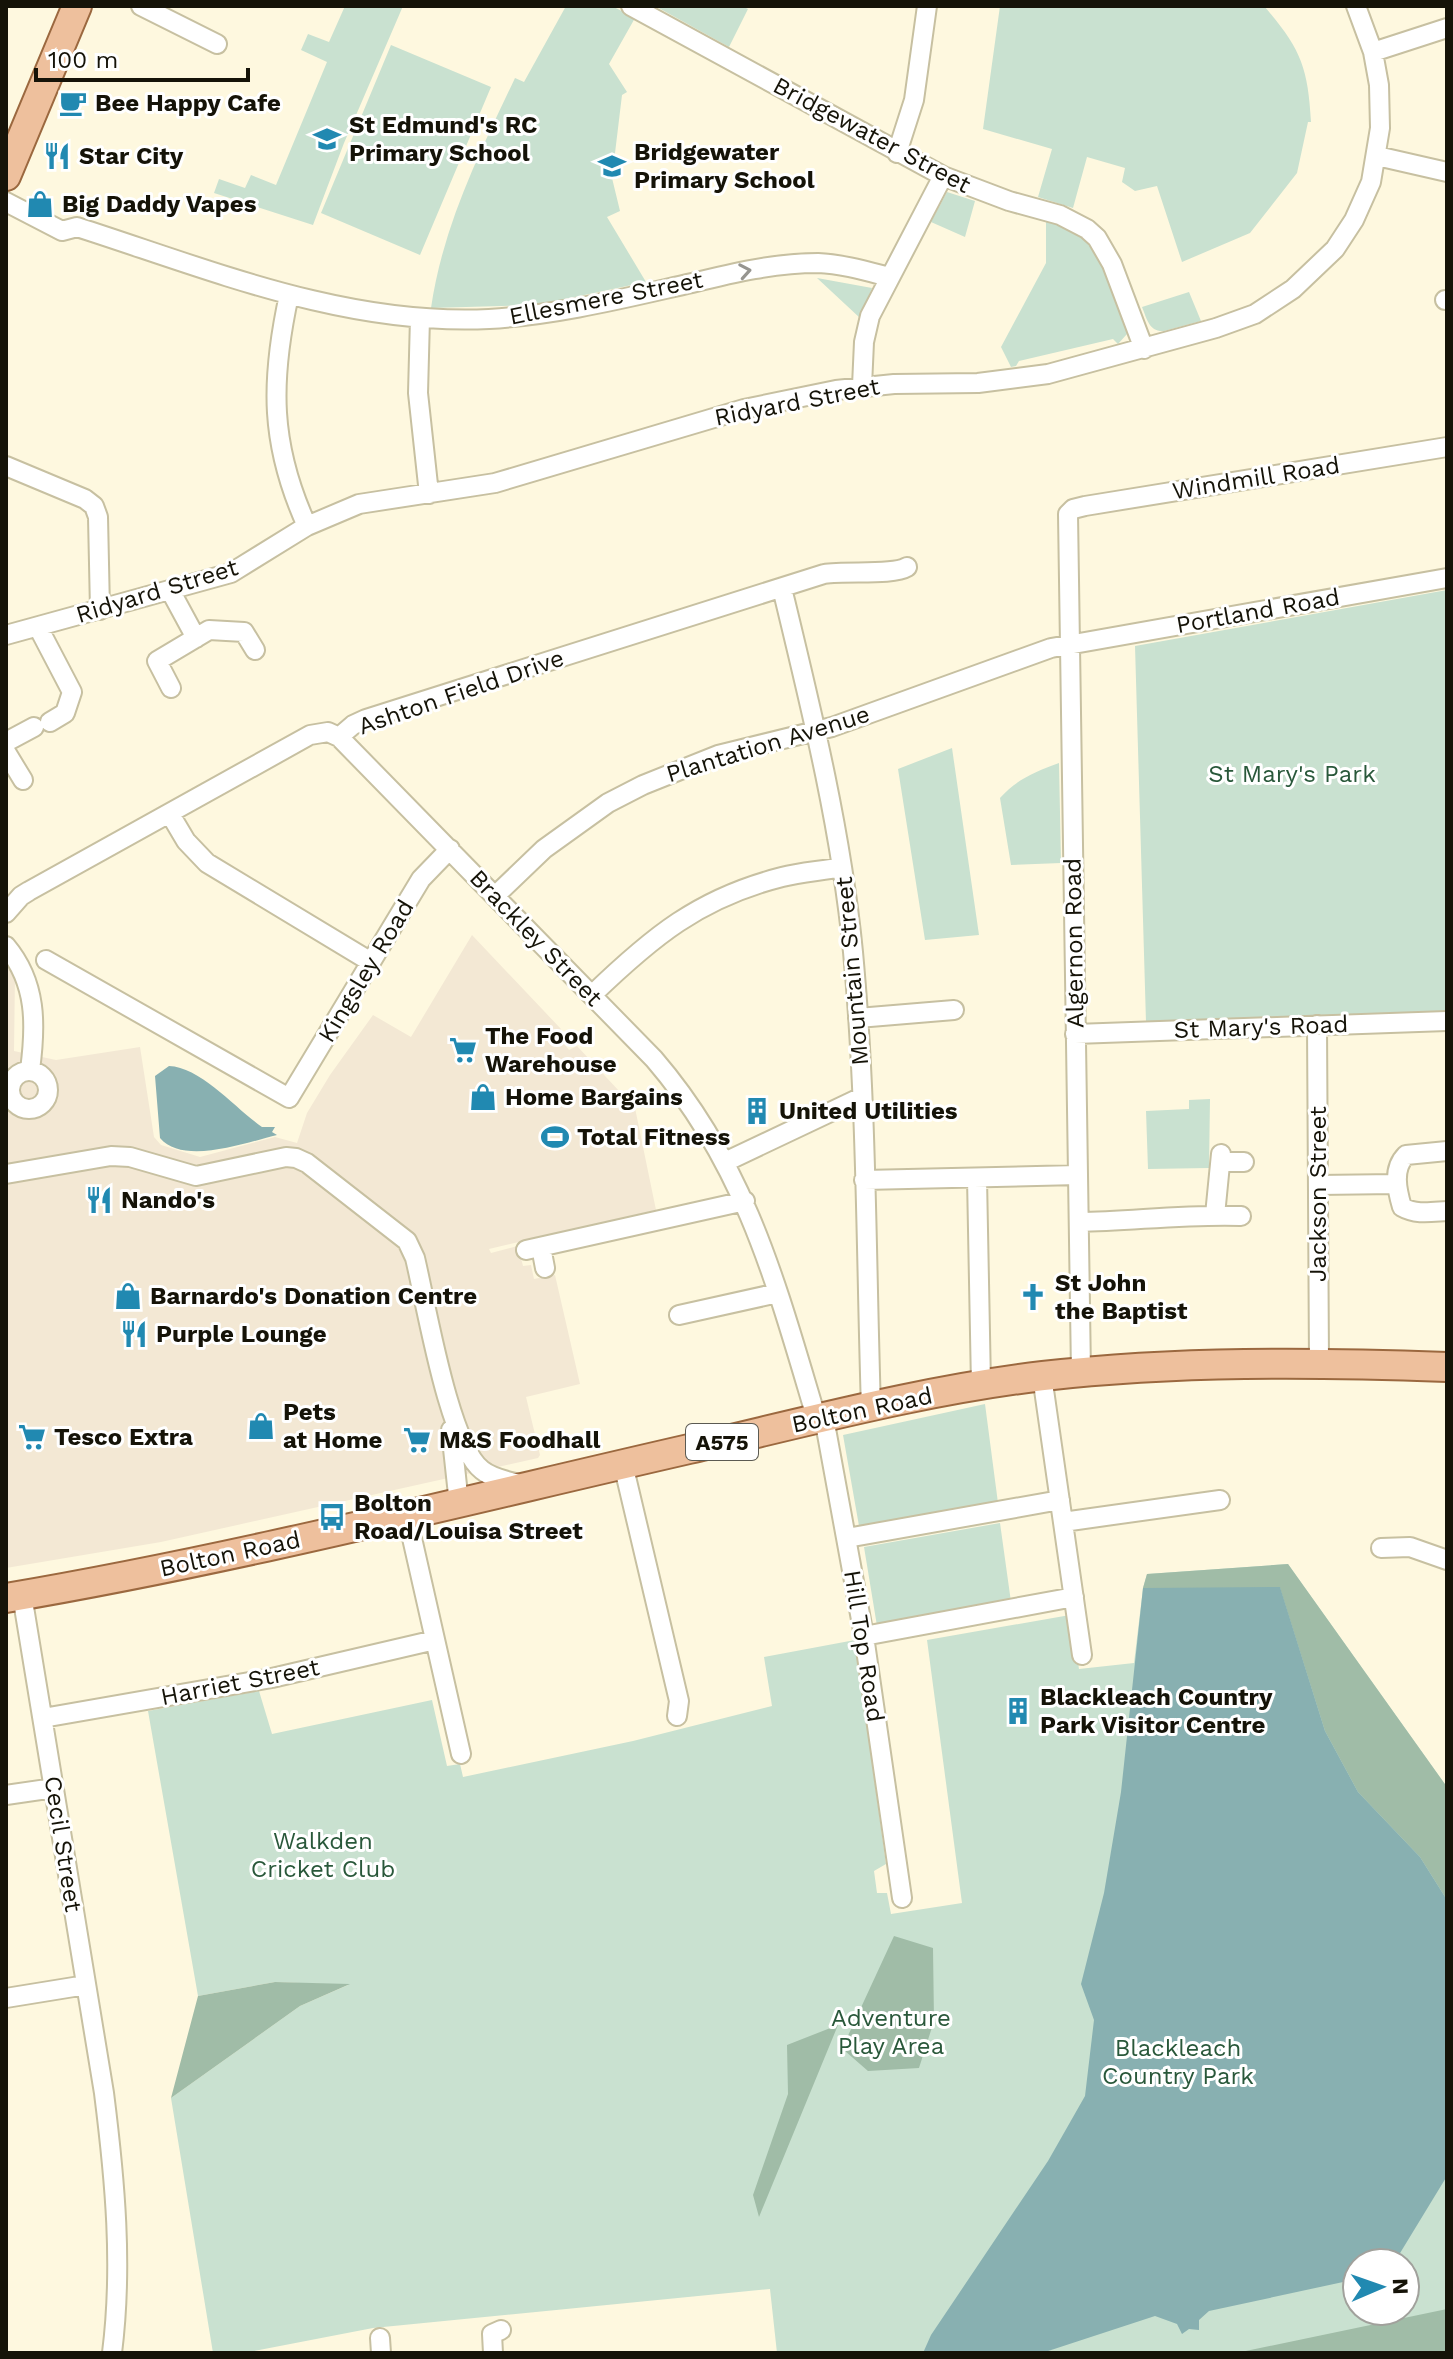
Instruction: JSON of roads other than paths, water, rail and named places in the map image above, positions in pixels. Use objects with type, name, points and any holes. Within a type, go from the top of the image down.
[{"type":"main road","points":[[6,176],[77,6]]},
{"type":"main road","name":"Bolton Road","points":[[14,1596],[407,1516],[623,1464],[981,1385],[1042,1376],[1206,1363],[1447,1367]]},
{"type":"street","points":[[141,6],[217,44]]},
{"type":"street","name":"Bridgewater Street","points":[[631,6],[943,176],[1009,201],[1060,215],[1087,229],[1097,238],[1112,264],[1144,349]]},
{"type":"street","points":[[897,153],[914,100],[927,6]]},
{"type":"street","name":"Ridyard Street","points":[[6,635],[231,573],[307,526],[359,504],[495,483],[744,409],[862,386],[952,384],[1048,374],[1144,349],[1255,314],[1293,289],[1335,249],[1354,220],[1371,182],[1377,156],[1381,106],[1373,52],[1356,6]]},
{"type":"street","points":[[1373,52],[1447,28]]},
{"type":"street","points":[[1377,156],[1447,172]]},
{"type":"street","points":[[862,386],[862,356],[867,328],[889,277],[943,176]]},
{"type":"street","name":"Ellesmere Street","points":[[6,202],[57,230],[69,231],[77,227],[289,295],[361,312],[420,318],[487,319],[540,314],[740,272],[804,263],[833,264],[889,277]]},
{"type":"street","points":[[289,295],[276,362],[278,434],[288,479],[307,526]]},
{"type":"street","points":[[420,318],[418,404],[429,494]]},
{"type":"street","name":"Windmill Road","points":[[1068,514],[1085,506],[1447,447]]},
{"type":"street","points":[[6,466],[85,499],[94,506],[98,517],[100,610]]},
{"type":"street","name":"Algernon Road","points":[[1068,514],[1081,1373]]},
{"type":"street","name":"Ashton Field Drive","points":[[6,913],[21,896],[310,735],[328,732],[339,737],[366,719],[838,571],[899,571],[907,567]]},
{"type":"street","name":"Portland Road","points":[[1069,645],[1447,578]]},
{"type":"street","name":"Mountain Street","points":[[782,588],[817,731],[842,867],[853,951],[862,1097],[871,1408]]},
{"type":"street","points":[[170,590],[196,638]]},
{"type":"street","points":[[6,742],[65,713],[72,692],[38,627]]},
{"type":"street","points":[[171,688],[157,661],[209,630],[244,632],[255,650]]},
{"type":"street","name":"Plantation Avenue","points":[[495,896],[544,849],[578,823],[643,785],[718,755],[817,731],[1036,652],[1069,645]]},
{"type":"street","name":"Brackley Street","points":[[339,737],[592,995],[673,1082],[703,1123],[745,1201],[821,1419]]},
{"type":"street","points":[[6,752],[23,780]]},
{"type":"street","points":[[170,814],[186,841],[207,863],[371,962]]},
{"type":"street","name":"Kingsley Road","points":[[53,970],[289,1098],[421,879],[450,849]]},
{"type":"street","points":[[592,995],[654,937],[715,900],[784,877],[842,867]]},
{"type":"street","points":[[6,946],[20,965],[32,999],[35,1027],[30,1070]]},
{"type":"street","points":[[858,1018],[954,1010]]},
{"type":"street","name":"St Mary's Road","points":[[1075,1034],[1447,1021]]},
{"type":"street","name":"Jackson Street","points":[[1317,1025],[1319,1363]]},
{"type":"street","points":[[725,1162],[862,1097]]},
{"type":"street","points":[[1447,1151],[1401,1158],[1396,1184],[1402,1207],[1414,1212],[1447,1211]]},
{"type":"street","points":[[6,1174],[111,1156],[130,1157],[196,1176],[286,1157],[307,1163],[407,1241],[415,1258],[448,1400],[466,1502]]},
{"type":"street","points":[[1215,1215],[1221,1158],[1244,1162]]},
{"type":"street","points":[[864,1180],[1078,1175]]},
{"type":"street","points":[[977,1178],[981,1385]]},
{"type":"street","points":[[1318,1185],[1396,1184]]},
{"type":"street","points":[[545,1268],[533,1249],[745,1201]]},
{"type":"street","points":[[1079,1222],[1241,1216]]},
{"type":"street","points":[[693,1317],[778,1293]]},
{"type":"street","points":[[1042,1376],[1082,1655]]},
{"type":"street","points":[[448,1400],[459,1435],[466,1502]]},
{"type":"street","name":"Hill Top Road","points":[[821,1419],[864,1636],[892,1876],[902,1898]]},
{"type":"street","points":[[459,1435],[474,1462],[483,1471],[529,1487]]},
{"type":"street","points":[[623,1464],[679,1701],[677,1716]]},
{"type":"street","points":[[1063,1522],[1187,1497],[1220,1500]]},
{"type":"street","points":[[847,1538],[1060,1500]]},
{"type":"street","points":[[407,1516],[461,1754]]},
{"type":"street","points":[[1378,1550],[1410,1547],[1447,1560]]},
{"type":"street","name":"Cecil Street","points":[[14,1596],[43,1718],[104,2093],[117,2220],[112,2353]]},
{"type":"street","points":[[864,1636],[1074,1597]]},
{"type":"street","name":"Harriet Street","points":[[43,1718],[272,1678],[435,1640]]},
{"type":"street","points":[[6,1795],[54,1788]]},
{"type":"street","points":[[6,1998],[86,1985]]},
{"type":"street","points":[[493,2353],[492,2334],[501,2330]]},
{"type":"water","points":[[169,1066],[181,1068],[206,1081],[262,1127],[275,1127],[272,1132],[277,1135],[216,1150],[184,1150],[171,1146],[160,1138],[155,1076]]},
{"type":"water","points":[[1280,1587],[1325,1731],[1358,1792],[1420,1857],[1447,1900],[1447,2176],[1404,2247],[1341,2247],[1341,2282],[1209,2311],[1199,2320],[1199,2330],[1189,2329],[1182,2334],[1177,2324],[1155,2316],[1042,2353],[923,2353],[931,2335],[1048,2161],[1085,2096],[1094,2020],[1081,1984],[1104,1893],[1121,1792],[1143,1588]]},
{"type":"place","name":"Bee Happy Cafe","points":[[73,103]]},
{"type":"place","name":"St Edmund's RC Primary School","points":[[327,139]]},
{"type":"place","name":"Star City","points":[[57,156]]},
{"type":"place","name":"Bridgewater Primary School","points":[[612,166]]},
{"type":"place","name":"Big Daddy Vapes","points":[[40,204]]},
{"type":"place","name":"The Food Warehouse","points":[[463,1050]]},
{"type":"place","name":"Home Bargains","points":[[483,1097]]},
{"type":"place","name":"United Utilities","points":[[757,1111]]},
{"type":"place","name":"Total Fitness","points":[[555,1137]]},
{"type":"place","name":"Nando's","points":[[99,1200]]},
{"type":"place","name":"Barnardo's Donation Centre","points":[[128,1296]]},
{"type":"place","name":"St John the Baptist","points":[[1033,1297]]},
{"type":"place","name":"Purple Lounge","points":[[134,1334]]},
{"type":"place","name":"Pets at Home","points":[[261,1426]]},
{"type":"place","name":"Tesco Extra","points":[[32,1437]]},
{"type":"place","name":"M&S Foodhall","points":[[417,1440]]},
{"type":"place","name":"Bolton Road/Louisa Street","points":[[332,1517]]},
{"type":"place","name":"Blackleach Country Park Visitor Centre","points":[[1018,1711]]},
{"type":"park label","name":"St Mary's Park","points":[[1292,774]]},
{"type":"park label","name":"Walkden Cricket Club","points":[[323,1855]]},
{"type":"park label","name":"Adventure Play Area","points":[[891,2032]]},
{"type":"park label","name":"Blackleach Country Park","points":[[1178,2062]]}]
